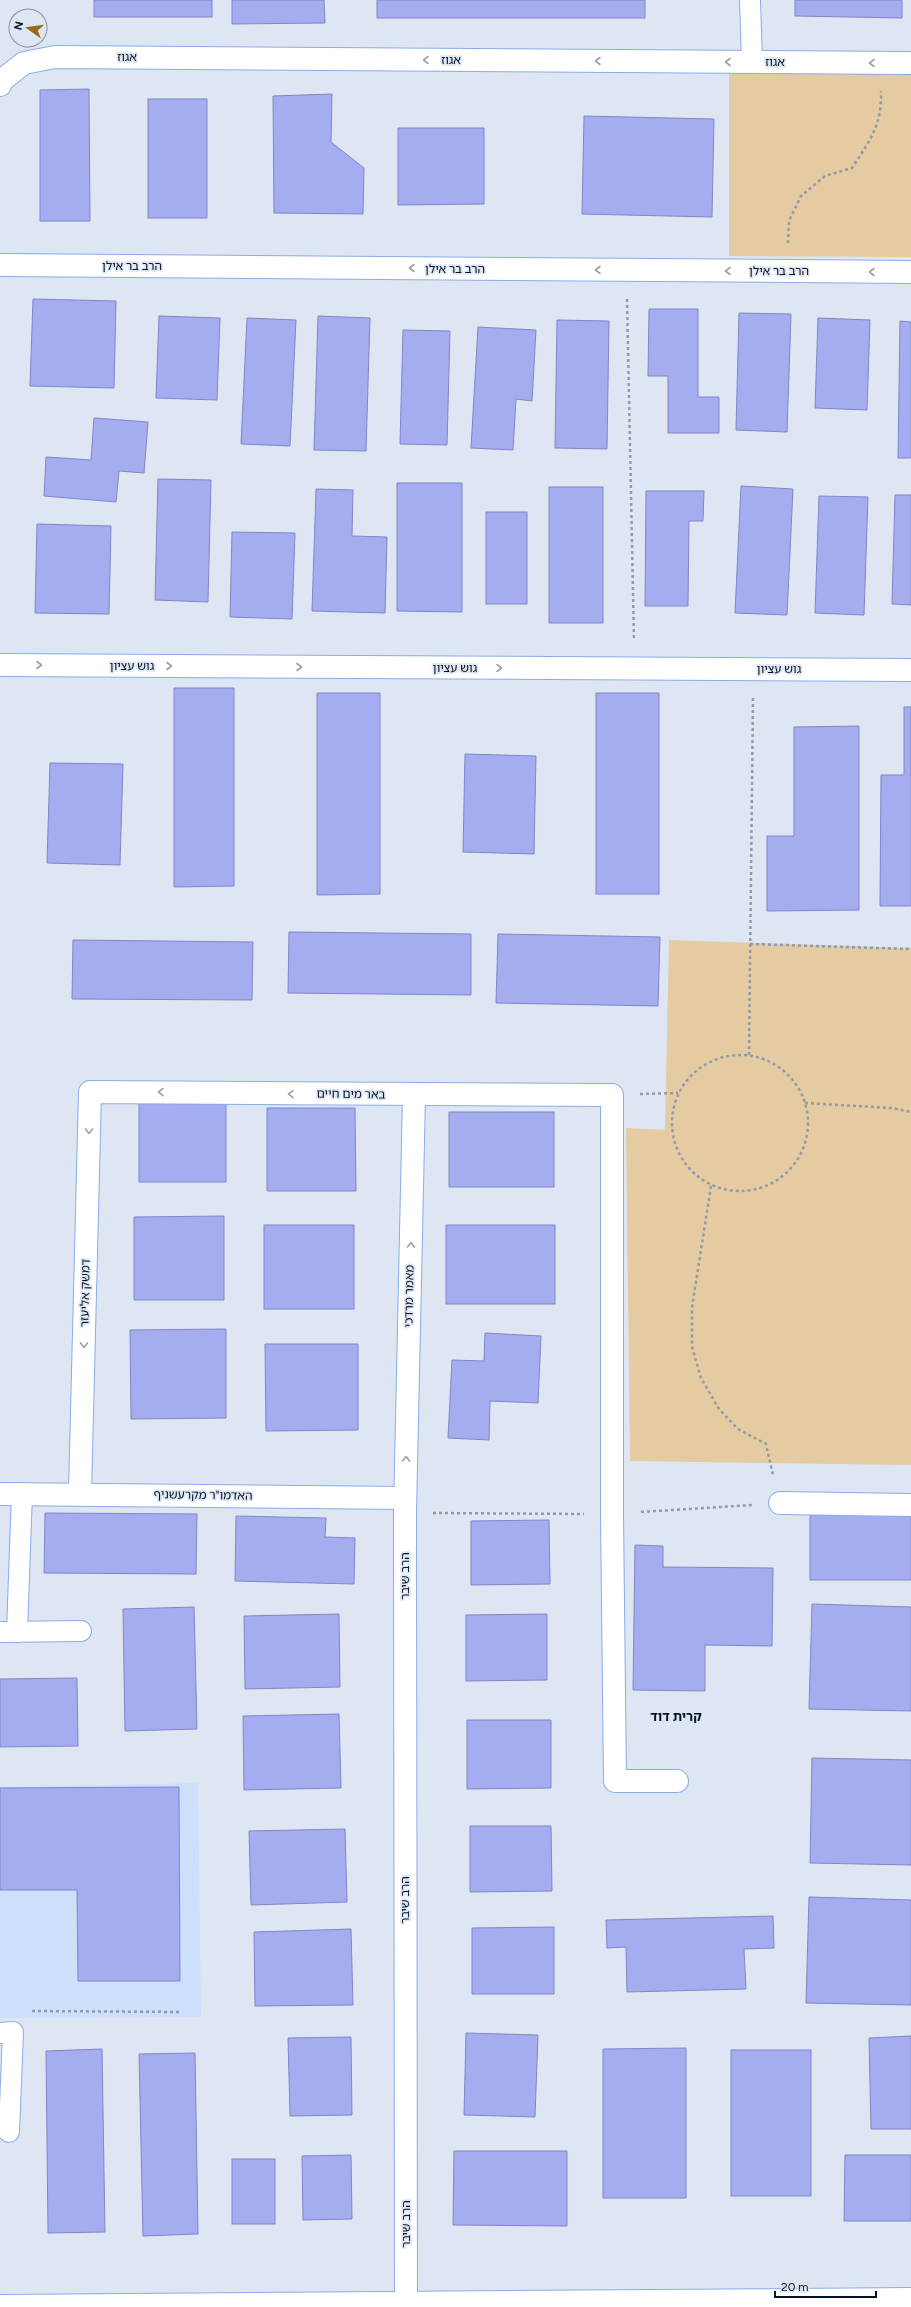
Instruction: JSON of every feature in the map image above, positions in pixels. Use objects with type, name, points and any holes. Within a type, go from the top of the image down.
[{"type":"street","name":"אגוז","points":[[0,85],[1,81],[24,63],[55,57],[911,63]]},
{"type":"street","name":"הרב בר אילן","points":[[0,265],[911,272]]},
{"type":"street","name":"גוש עציון","points":[[0,665],[911,670]]},
{"type":"street","name":"באר מים חיים","points":[[90,1092],[612,1095]]},
{"type":"street","name":"דמשק אליעזר","points":[[80,1493],[90,1092]]},
{"type":"street","name":"מאמר מרדכי","points":[[405,1505],[414,1095]]},
{"type":"street","points":[[612,1095],[612,1514],[615,1781],[677,1781]]},
{"type":"street","name":"האדמו\"ר מקרעשניף","points":[[0,1494],[80,1493],[405,1505]]},
{"type":"street","points":[[780,1503],[911,1505]]},
{"type":"street","name":"הרב שיבר","points":[[405,1505],[406,2303]]},
{"type":"street","points":[[0,2306],[911,2300]]},
{"type":"lane","points":[[750,0],[752,62]]},
{"type":"lane","points":[[22,1493],[9,1632],[81,1631]]},
{"type":"lane","points":[[0,2033],[13,2032],[9,2132]]},
{"type":"path","points":[[786,271],[789,221],[802,196],[825,176],[852,168],[870,140],[881,112],[880,63]]},
{"type":"path","points":[[627,270],[635,669]]},
{"type":"path","points":[[749,1055],[753,669]]},
{"type":"path","points":[[750,944],[911,949]]},
{"type":"path","points":[[749,1055],[777,1065],[794,1081],[805,1103],[808,1127],[806,1140],[797,1162],[780,1179],[758,1190],[735,1192],[711,1186],[699,1179],[683,1162],[673,1140],[671,1116],[678,1093],[685,1081],[703,1065],[725,1056],[749,1055]]},
{"type":"path","points":[[612,1095],[678,1093]]},
{"type":"path","points":[[805,1103],[892,1108],[911,1112]]},
{"type":"path","points":[[405,1505],[612,1514],[780,1503],[766,1444],[738,1429],[719,1409],[701,1378],[692,1346],[692,1307],[711,1186]]},
{"type":"path","points":[[24,2011],[180,2012]]},
{"type":"shaded area","points":[[729,70],[911,70],[911,257],[729,256]]},
{"type":"shaded area","points":[[669,940],[911,948],[911,1465],[630,1461],[626,1128],[665,1130]]},
{"type":"shaded area","points":[[198,1783],[201,2017],[0,2018],[0,1787]]},
{"type":"building","points":[[94,0],[212,0],[212,17],[94,17]]},
{"type":"building","points":[[232,0],[324,0],[325,23],[232,24]]},
{"type":"building","points":[[377,0],[645,0],[645,18],[377,18]]},
{"type":"building","points":[[795,0],[902,0],[902,18],[795,16]]},
{"type":"building","points":[[89,89],[90,221],[40,221],[40,90]]},
{"type":"building","points":[[332,94],[331,142],[364,168],[363,214],[274,213],[273,96]]},
{"type":"building","points":[[148,99],[207,99],[207,218],[148,218]]},
{"type":"building","points":[[584,116],[714,119],[712,217],[582,214]]},
{"type":"building","points":[[398,128],[484,128],[484,204],[398,205]]},
{"type":"building","points":[[33,299],[116,301],[114,388],[30,386]]},
{"type":"building","points":[[649,309],[698,309],[698,397],[719,397],[719,433],[668,433],[668,376],[648,376]]},
{"type":"building","points":[[739,313],[791,314],[787,432],[736,430]]},
{"type":"building","points":[[159,316],[220,318],[217,400],[156,398]]},
{"type":"building","points":[[318,316],[370,318],[366,451],[314,450]]},
{"type":"building","points":[[247,318],[296,320],[290,446],[241,444]]},
{"type":"building","points":[[818,318],[870,320],[867,410],[815,408]]},
{"type":"building","points":[[557,320],[609,321],[607,449],[555,448]]},
{"type":"building","points":[[900,321],[911,322],[911,458],[898,458]]},
{"type":"building","points":[[478,327],[536,330],[532,401],[516,399],[513,450],[471,448]]},
{"type":"building","points":[[403,330],[450,331],[447,445],[400,444]]},
{"type":"building","points":[[94,418],[148,422],[144,473],[119,471],[116,502],[44,496],[46,457],[91,460]]},
{"type":"building","points":[[158,479],[211,480],[208,602],[155,600]]},
{"type":"building","points":[[397,483],[462,483],[462,612],[397,611]]},
{"type":"building","points":[[741,486],[793,489],[787,615],[735,613]]},
{"type":"building","points":[[549,487],[603,487],[603,623],[549,623]]},
{"type":"building","points":[[316,489],[353,490],[352,536],[387,537],[385,613],[312,611]]},
{"type":"building","points":[[646,491],[704,491],[703,521],[689,521],[688,606],[645,606]]},
{"type":"building","points":[[895,495],[911,495],[911,605],[892,604]]},
{"type":"building","points":[[819,496],[868,497],[864,615],[815,613]]},
{"type":"building","points":[[486,512],[527,512],[527,604],[486,604]]},
{"type":"building","points":[[37,524],[111,526],[109,614],[35,613]]},
{"type":"building","points":[[232,532],[295,533],[292,619],[230,617]]},
{"type":"building","points":[[174,688],[234,688],[234,886],[174,887]]},
{"type":"building","points":[[317,693],[380,693],[380,894],[317,895]]},
{"type":"building","points":[[596,693],[659,693],[659,894],[596,894]]},
{"type":"building","points":[[904,707],[911,707],[911,906],[880,906],[881,775],[904,775]]},
{"type":"building","points":[[859,726],[859,910],[767,911],[767,836],[794,836],[794,727]]},
{"type":"building","points":[[465,754],[536,756],[534,854],[463,852]]},
{"type":"building","points":[[50,763],[123,764],[120,865],[47,863]]},
{"type":"building","points":[[289,932],[471,934],[471,995],[288,993]]},
{"type":"building","points":[[498,934],[660,937],[658,1006],[496,1003]]},
{"type":"building","points":[[73,940],[253,942],[252,1000],[72,999]]},
{"type":"building","points":[[226,1100],[226,1182],[139,1182],[139,1101]]},
{"type":"building","points":[[267,1108],[355,1108],[356,1191],[267,1191]]},
{"type":"building","points":[[449,1112],[554,1112],[554,1187],[449,1187]]},
{"type":"building","points":[[224,1216],[224,1300],[134,1300],[134,1217]]},
{"type":"building","points":[[264,1225],[354,1225],[354,1309],[264,1309]]},
{"type":"building","points":[[446,1225],[555,1225],[555,1304],[446,1304]]},
{"type":"building","points":[[226,1329],[226,1418],[131,1419],[130,1330]]},
{"type":"building","points":[[485,1333],[541,1336],[538,1403],[490,1401],[489,1440],[448,1438],[452,1360],[484,1361]]},
{"type":"building","points":[[265,1344],[358,1344],[358,1430],[266,1431]]},
{"type":"building","points":[[810,1510],[911,1510],[911,1580],[810,1580]]},
{"type":"building","points":[[45,1513],[197,1514],[196,1574],[44,1573]]},
{"type":"building","points":[[236,1516],[326,1518],[325,1537],[355,1538],[354,1584],[235,1581]]},
{"type":"building","points":[[549,1520],[550,1584],[471,1585],[471,1521]]},
{"type":"building","points":[[635,1545],[663,1546],[663,1567],[773,1568],[772,1646],[705,1645],[705,1691],[633,1690]]},
{"type":"building","points":[[812,1604],[911,1607],[911,1711],[809,1709]]},
{"type":"building","points":[[194,1607],[197,1729],[125,1731],[123,1609]]},
{"type":"building","points":[[339,1614],[340,1687],[245,1689],[244,1616]]},
{"type":"building","points":[[547,1614],[547,1680],[466,1681],[466,1615]]},
{"type":"building","points":[[77,1678],[78,1746],[0,1747],[0,1679]]},
{"type":"building","points":[[339,1714],[341,1788],[244,1790],[243,1716]]},
{"type":"building","points":[[467,1720],[551,1720],[551,1788],[467,1789]]},
{"type":"building","points":[[812,1758],[911,1760],[911,1865],[810,1863]]},
{"type":"building","points":[[179,1787],[180,1981],[78,1981],[77,1890],[0,1890],[0,1788]]},
{"type":"building","points":[[470,1826],[551,1826],[552,1891],[470,1892]]},
{"type":"building","points":[[345,1829],[347,1902],[251,1905],[249,1831]]},
{"type":"building","points":[[809,1897],[911,1900],[911,2005],[806,2003]]},
{"type":"building","points":[[773,1916],[774,1948],[744,1949],[746,1989],[627,1992],[626,1947],[607,1948],[606,1920]]},
{"type":"building","points":[[554,1927],[554,1994],[472,1994],[472,1928]]},
{"type":"building","points":[[351,1929],[353,2005],[255,2006],[254,1932]]},
{"type":"building","points":[[466,2033],[538,2035],[535,2117],[464,2115]]},
{"type":"building","points":[[911,2036],[911,2129],[871,2129],[869,2038]]},
{"type":"building","points":[[351,2037],[352,2115],[290,2116],[288,2038]]},
{"type":"building","points":[[686,2048],[686,2198],[603,2198],[603,2049]]},
{"type":"building","points":[[102,2049],[105,2232],[48,2233],[46,2051]]},
{"type":"building","points":[[731,2050],[811,2050],[811,2196],[731,2196]]},
{"type":"building","points":[[195,2053],[198,2234],[143,2236],[139,2054]]},
{"type":"building","points":[[454,2151],[567,2151],[567,2226],[453,2225]]},
{"type":"building","points":[[351,2155],[352,2219],[303,2220],[302,2156]]},
{"type":"building","points":[[845,2155],[911,2155],[911,2221],[844,2221]]},
{"type":"building","points":[[232,2159],[275,2159],[275,2224],[232,2224]]},
{"type":"district","name":"קרית דוד","points":[[676,1716]]}]
